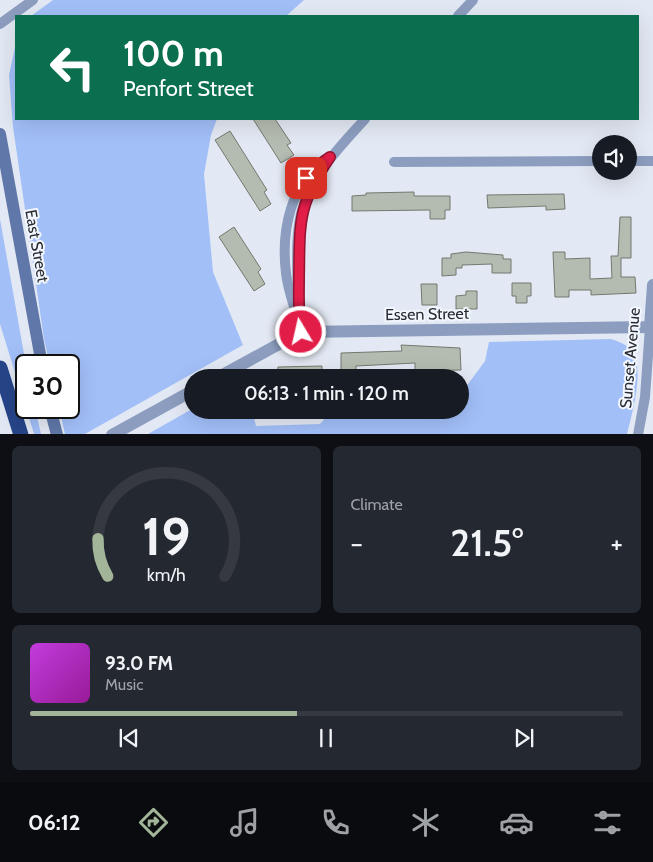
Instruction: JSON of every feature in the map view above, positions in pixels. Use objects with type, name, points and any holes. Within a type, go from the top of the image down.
[{"type":"highway","points":[[0,368],[21,434]]},
{"type":"main road","name":"East Street","points":[[0,134],[40,354]]},
{"type":"main road","points":[[53,419],[57,434]]},
{"type":"street","points":[[0,24],[33,0]]},
{"type":"street","points":[[459,15],[473,0]]},
{"type":"street","points":[[301,332],[297,310],[298,234],[301,214],[313,185],[330,157],[364,120]]},
{"type":"street","points":[[394,162],[592,161]]},
{"type":"street","points":[[637,161],[653,161]]},
{"type":"street","name":"Sunset Avenue","points":[[638,434],[645,396],[653,285]]},
{"type":"street","name":"Essen Street","points":[[233,369],[301,332],[650,327]]},
{"type":"street","points":[[112,434],[184,395]]},
{"type":"shaded area","points":[[53,0],[304,0],[287,15],[32,15]]},
{"type":"shaded area","points":[[15,48],[15,120],[217,120],[211,135],[204,174],[213,272],[243,345],[200,369],[184,369],[184,378],[85,434],[65,434],[62,419],[80,419],[80,354],[47,354],[13,127],[9,75]]},
{"type":"shaded area","points":[[0,219],[24,354],[15,354],[15,373],[0,324]]},
{"type":"shaded area","points":[[611,339],[623,343],[634,355],[638,377],[627,434],[148,434],[184,414],[184,419],[254,419],[256,426],[320,424],[324,419],[469,419],[469,383],[485,361],[489,342]]},
{"type":"shaded area","points":[[29,419],[38,419],[41,434],[34,434]]},
{"type":"building","points":[[254,120],[276,120],[291,143],[287,145],[294,155],[281,163]]},
{"type":"building","points":[[230,131],[267,190],[264,192],[271,204],[260,211],[215,140]]},
{"type":"building","points":[[414,192],[414,196],[450,196],[450,210],[445,210],[445,219],[430,219],[430,210],[352,211],[352,196],[366,195],[366,193]]},
{"type":"building","points":[[564,194],[565,209],[546,210],[546,206],[488,208],[487,195]]},
{"type":"building","points":[[620,217],[631,217],[631,258],[621,258],[621,277],[635,277],[636,293],[591,295],[591,290],[569,290],[569,297],[555,297],[553,252],[565,252],[565,259],[590,258],[590,279],[612,278],[611,256],[618,256]]},
{"type":"building","points":[[234,227],[261,269],[258,272],[265,284],[254,291],[219,237]]},
{"type":"building","points":[[466,252],[503,255],[503,259],[511,259],[511,273],[492,273],[492,264],[462,265],[462,268],[456,268],[456,275],[442,276],[442,258],[451,258],[451,254]]},
{"type":"building","points":[[512,283],[531,283],[531,296],[527,296],[527,303],[516,303],[516,296],[512,296]]},
{"type":"building","points":[[421,284],[437,284],[437,305],[422,305]]},
{"type":"building","points":[[466,291],[477,291],[477,309],[456,309],[456,296],[466,295]]},
{"type":"building","points":[[401,345],[460,348],[461,369],[415,369],[415,363],[356,366],[356,369],[341,369],[341,353],[402,351]]},
{"type":"building","points":[[322,366],[322,369],[278,369],[278,367]]},
{"type":"route","points":[[301,332],[297,310],[299,280],[298,234],[301,214],[308,193],[330,157],[313,169],[306,178]]}]
